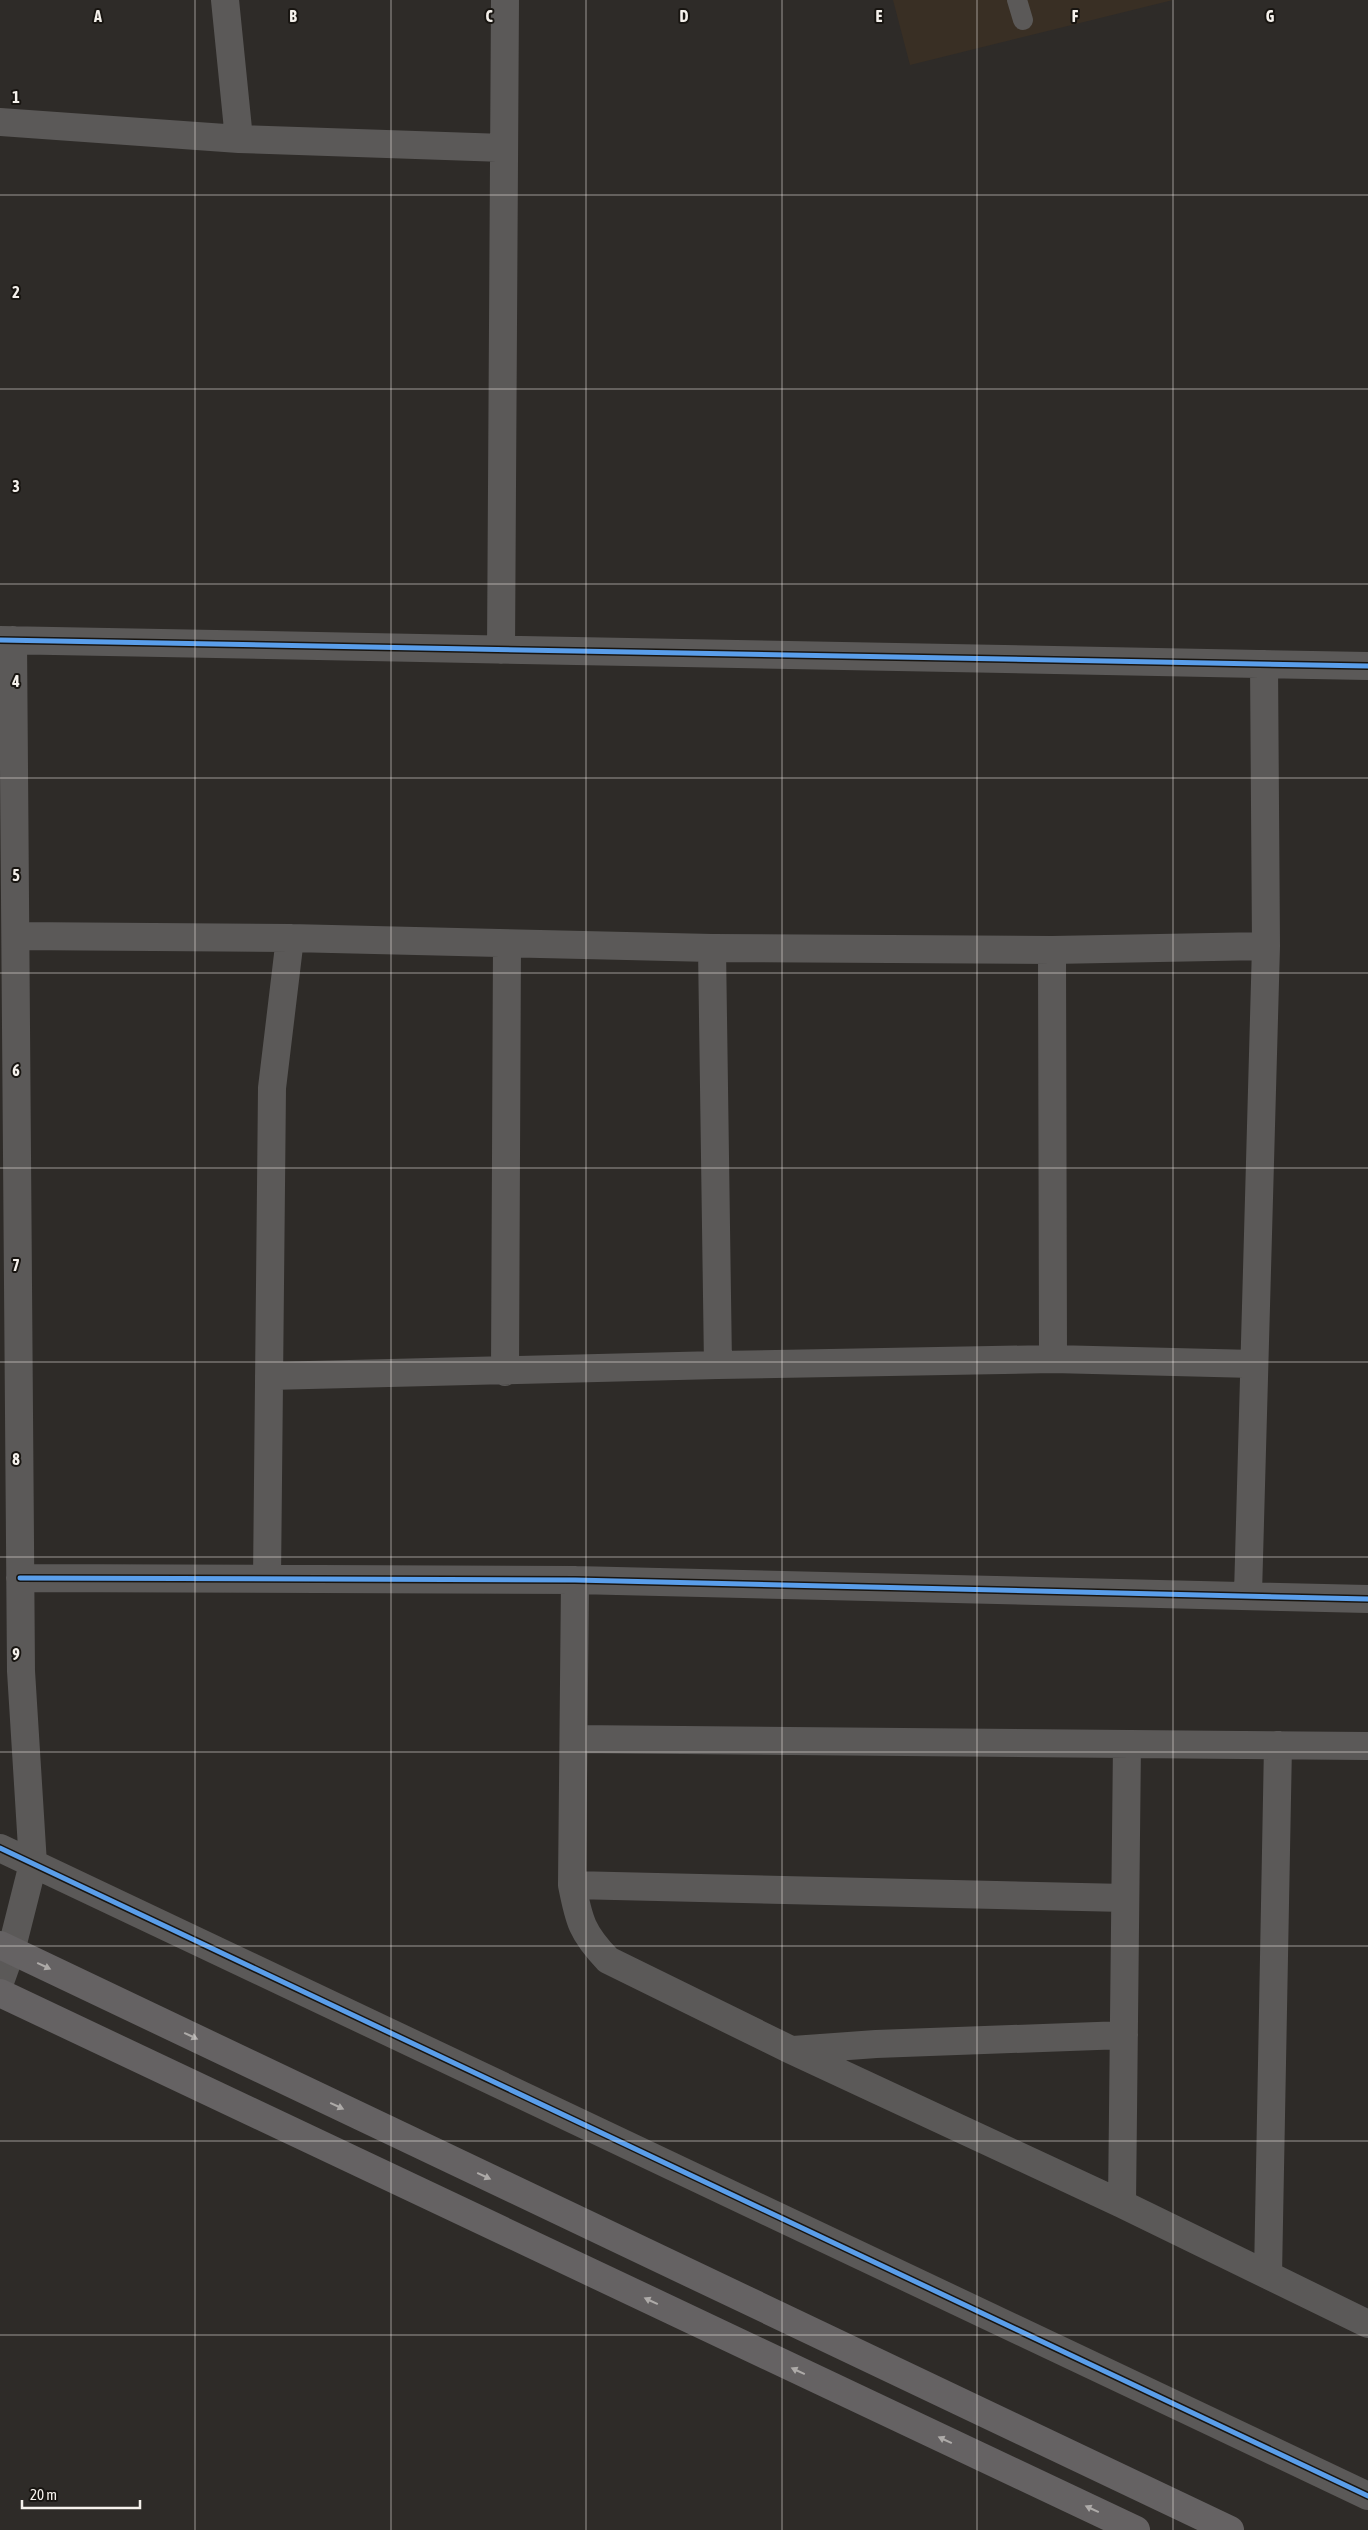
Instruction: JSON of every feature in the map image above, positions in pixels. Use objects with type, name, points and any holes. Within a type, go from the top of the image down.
[{"type":"street","points":[[225,0],[239,139]]},
{"type":"street","points":[[501,650],[505,0]]},
{"type":"street","points":[[0,122],[239,139],[504,148]]},
{"type":"street","points":[[0,1982],[6,1948],[33,1864],[11,1667],[20,1578],[9,1334],[8,1063],[16,936],[7,640],[1368,666]]},
{"type":"street","points":[[1248,1594],[1266,946],[1264,664]]},
{"type":"street","points":[[16,936],[290,938],[712,948],[1052,950],[1266,946]]},
{"type":"street","points":[[267,1579],[272,1088],[290,938]]},
{"type":"street","points":[[505,1372],[507,944]]},
{"type":"street","points":[[712,948],[718,1364]]},
{"type":"street","points":[[1052,950],[1053,1359]]},
{"type":"street","points":[[269,1376],[505,1372],[718,1364],[1053,1359],[1254,1364]]},
{"type":"street","points":[[20,1578],[575,1580],[1248,1594],[1368,1599]]},
{"type":"street","points":[[575,1580],[572,1885],[579,1920],[591,1942],[608,1960],[791,2050],[1122,2204],[1368,2324]]},
{"type":"street","points":[[574,1740],[1368,1746]]},
{"type":"street","points":[[1122,2204],[1126,1744]]},
{"type":"street","points":[[1268,2275],[1278,1745]]},
{"type":"street","points":[[0,1848],[1368,2496]]},
{"type":"street","points":[[572,1885],[1125,1898]]},
{"type":"street","points":[[6,1948],[1230,2530]]},
{"type":"street","points":[[0,1993],[1136,2530]]},
{"type":"street","points":[[791,2050],[876,2044],[1124,2035]]},
{"type":"lane","points":[[1018,0],[1023,20]]},
{"type":"shaded area","points":[[893,0],[1173,0],[910,65]]},
{"type":"cycle path","points":[[0,640],[1368,666]]},
{"type":"cycle path","points":[[20,1578],[575,1580],[1368,1599]]},
{"type":"cycle path","points":[[0,1848],[1368,2496]]}]
